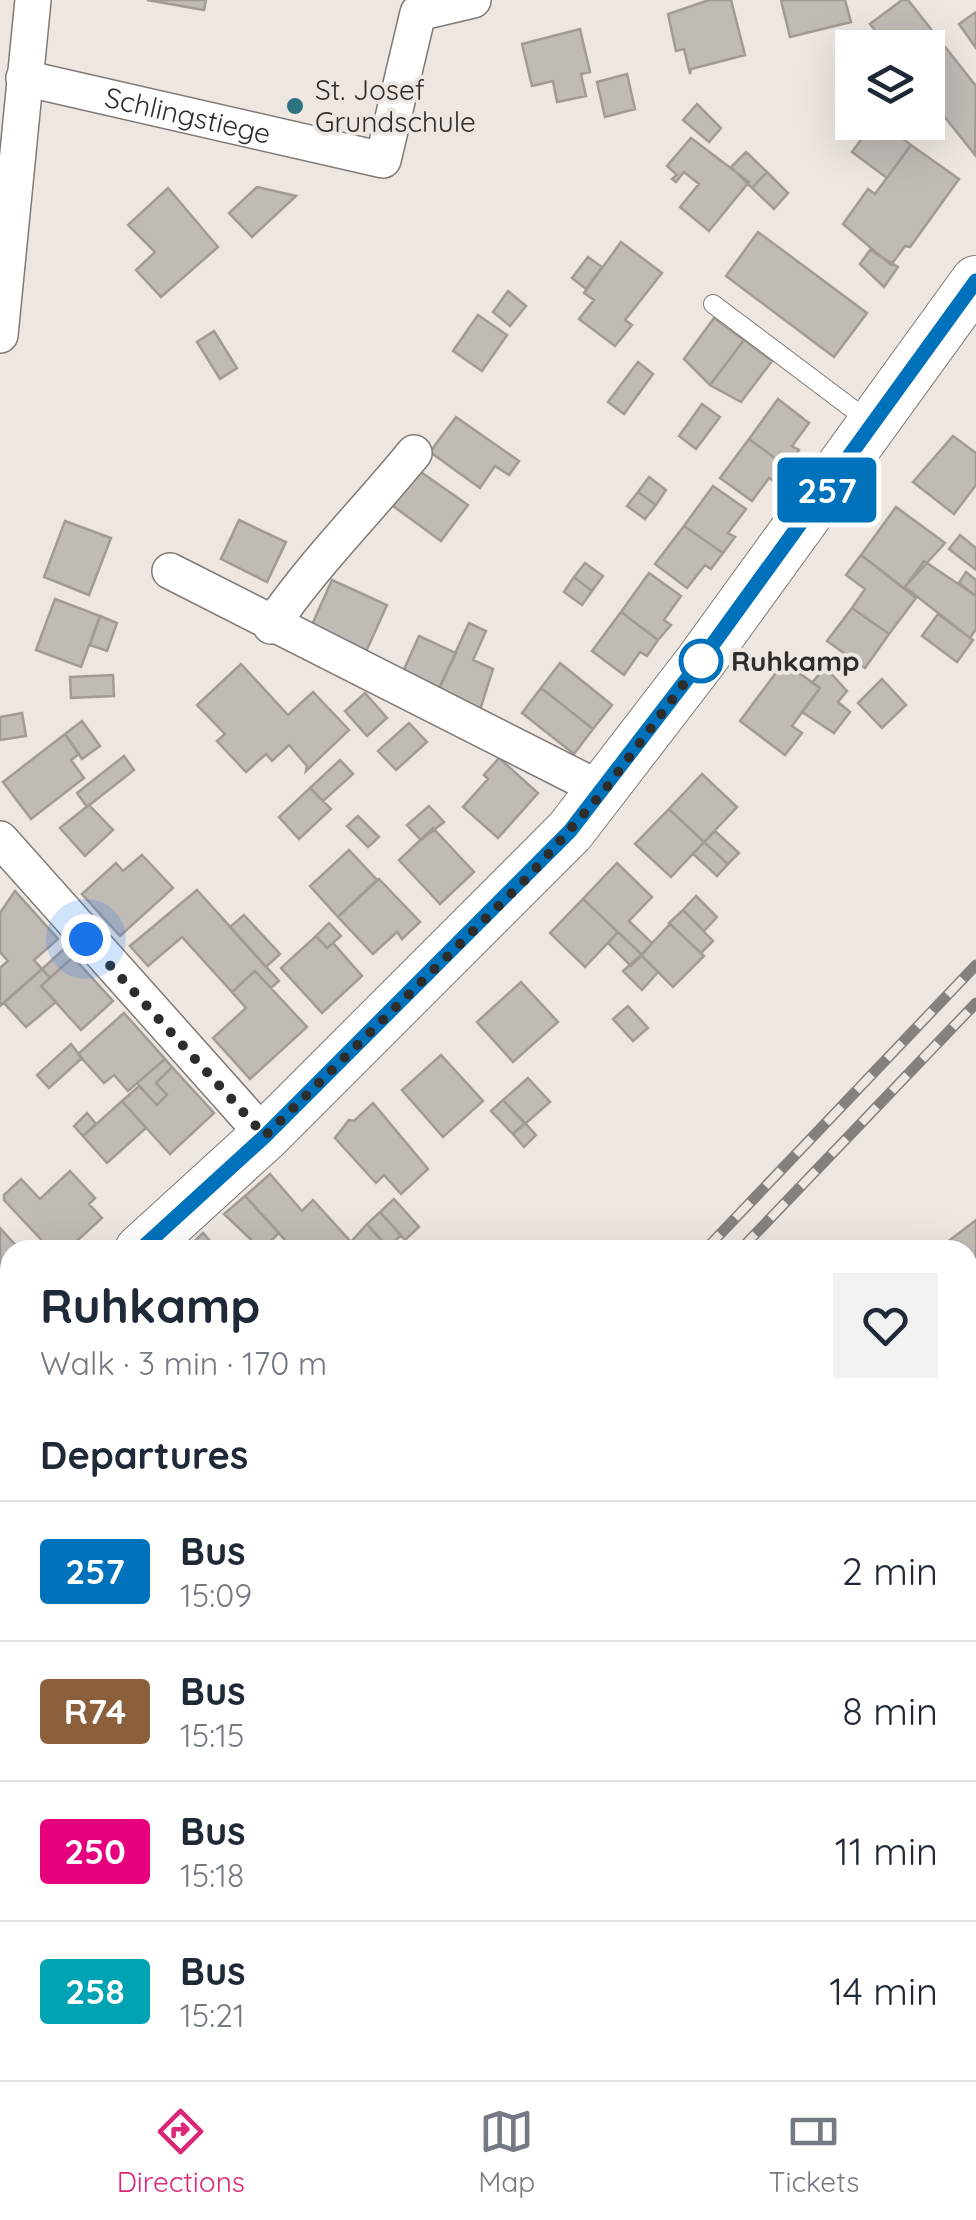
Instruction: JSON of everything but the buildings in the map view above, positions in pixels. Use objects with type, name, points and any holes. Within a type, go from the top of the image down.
[{"type":"street","points":[[0,336],[8,141],[24,78],[33,0]]},
{"type":"street","name":"Schlingstiege","points":[[24,78],[382,160],[418,12],[472,0]]},
{"type":"street","points":[[151,1240],[265,1136],[530,875],[604,791],[976,281]]},
{"type":"street","points":[[271,626],[310,568],[372,506],[414,454]]},
{"type":"street","points":[[170,571],[271,626],[604,791]]},
{"type":"street","points":[[3,853],[265,1136]]},
{"type":"lane","points":[[713,304],[874,425]]},
{"type":"railway","points":[[715,1240],[976,965]]},
{"type":"railway","points":[[750,1240],[976,1003]]},
{"type":"bus line","name":"257","points":[[151,1240],[265,1136],[570,831],[700,662],[976,281]]},
{"type":"place","name":"St. Josef Grundschule","points":[[295,106]]},
{"type":"place","name":"Ruhkamp","points":[[701,661]]},
{"type":"route","points":[[86,939],[265,1136],[530,875],[604,791],[701,661]]}]
